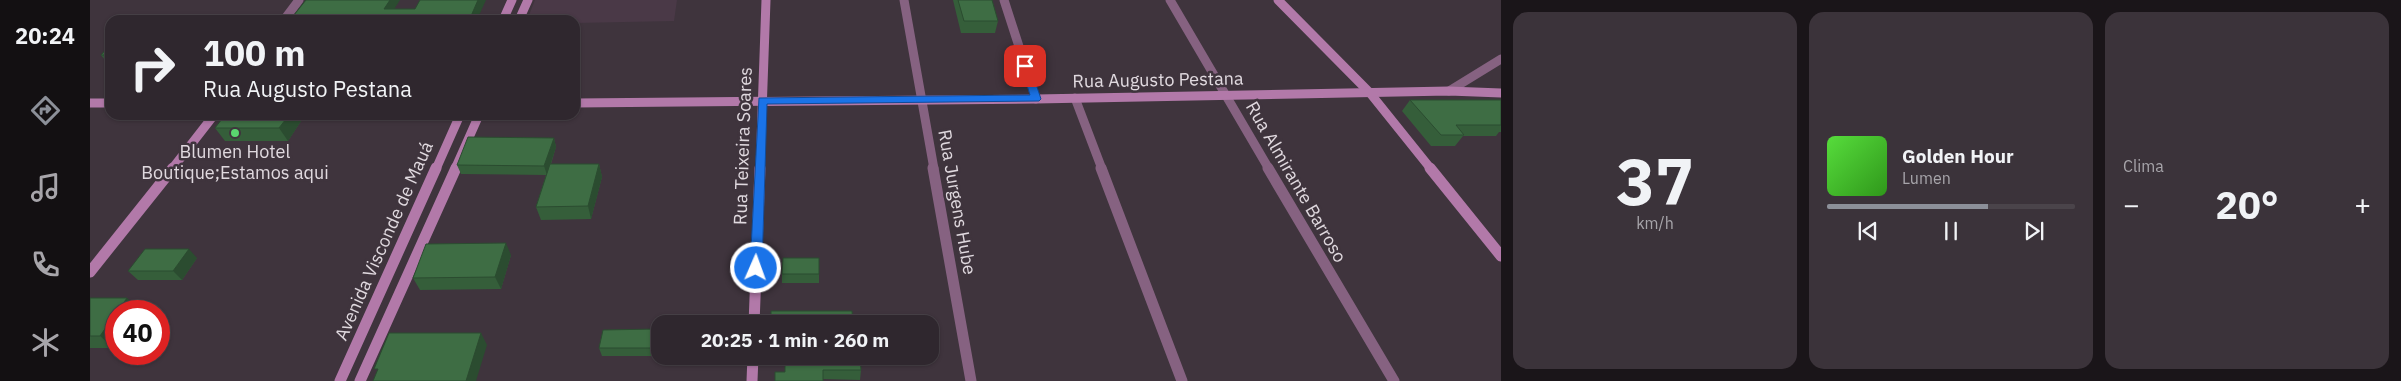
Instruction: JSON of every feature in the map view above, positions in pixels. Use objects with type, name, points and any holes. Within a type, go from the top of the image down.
[{"type":"street","points":[[288,15],[299,0]]},
{"type":"street","points":[[505,15],[512,0]]},
{"type":"street","points":[[522,15],[528,0]]},
{"type":"street","name":"Rua Teixeira Soares","points":[[754,315],[766,0]]},
{"type":"street","name":"Rua Jurgens Hube","points":[[904,0],[971,381]]},
{"type":"street","points":[[1004,0],[1036,99]]},
{"type":"street","name":"Rua Almirante Barroso","points":[[1170,0],[1394,381]]},
{"type":"street","points":[[1278,0],[1370,93],[1501,256]]},
{"type":"street","points":[[1449,91],[1501,59]]},
{"type":"street","name":"Rua Augusto Pestana","points":[[580,103],[1036,99],[1449,91],[1501,93]]},
{"type":"street","points":[[1075,98],[1182,381]]},
{"type":"street","points":[[90,103],[105,103]]},
{"type":"street","points":[[90,272],[210,120]]},
{"type":"street","name":"Avenida Visconde de Mauá","points":[[340,381],[458,120]]},
{"type":"street","name":"Avenida Visconde de Mauá","points":[[360,381],[477,120]]},
{"type":"street","points":[[752,381],[753,365]]},
{"type":"shaded area","points":[[535,0],[677,0],[674,21],[580,23],[580,15],[529,15]]},
{"type":"building","points":[[306,0],[390,0],[384,9],[415,9],[420,0],[478,0],[471,15],[294,15]]},
{"type":"building","points":[[958,0],[992,0],[998,21],[964,21]]},
{"type":"building","points":[[1410,100],[1501,100],[1501,125],[1456,125],[1464,135],[1441,135]]},
{"type":"building","points":[[221,120],[285,120],[279,128],[215,128]]},
{"type":"building","points":[[468,137],[554,138],[544,166],[457,165]]},
{"type":"building","points":[[550,164],[599,164],[588,206],[536,207]]},
{"type":"building","points":[[506,243],[495,277],[413,278],[426,244]]},
{"type":"building","points":[[145,249],[189,249],[173,271],[128,271]]},
{"type":"building","points":[[783,258],[819,258],[819,274],[782,274]]},
{"type":"building","points":[[90,298],[127,298],[126,300],[105,300],[105,329],[100,336],[90,336]]},
{"type":"building","points":[[771,311],[852,311],[852,315],[771,315]]},
{"type":"building","points":[[651,329],[651,348],[599,348],[603,330]]},
{"type":"building","points":[[389,333],[481,333],[466,381],[373,381],[378,369],[374,369]]},
{"type":"building","points":[[785,365],[861,365],[861,370],[823,370],[823,381],[775,381],[775,372],[785,372]]},
{"type":"place","name":"Blumen Hotel Boutique;Estamos aqui","points":[[235,133]]},
{"type":"route","points":[[756,268],[762,101],[1036,99],[1025,66]]}]
